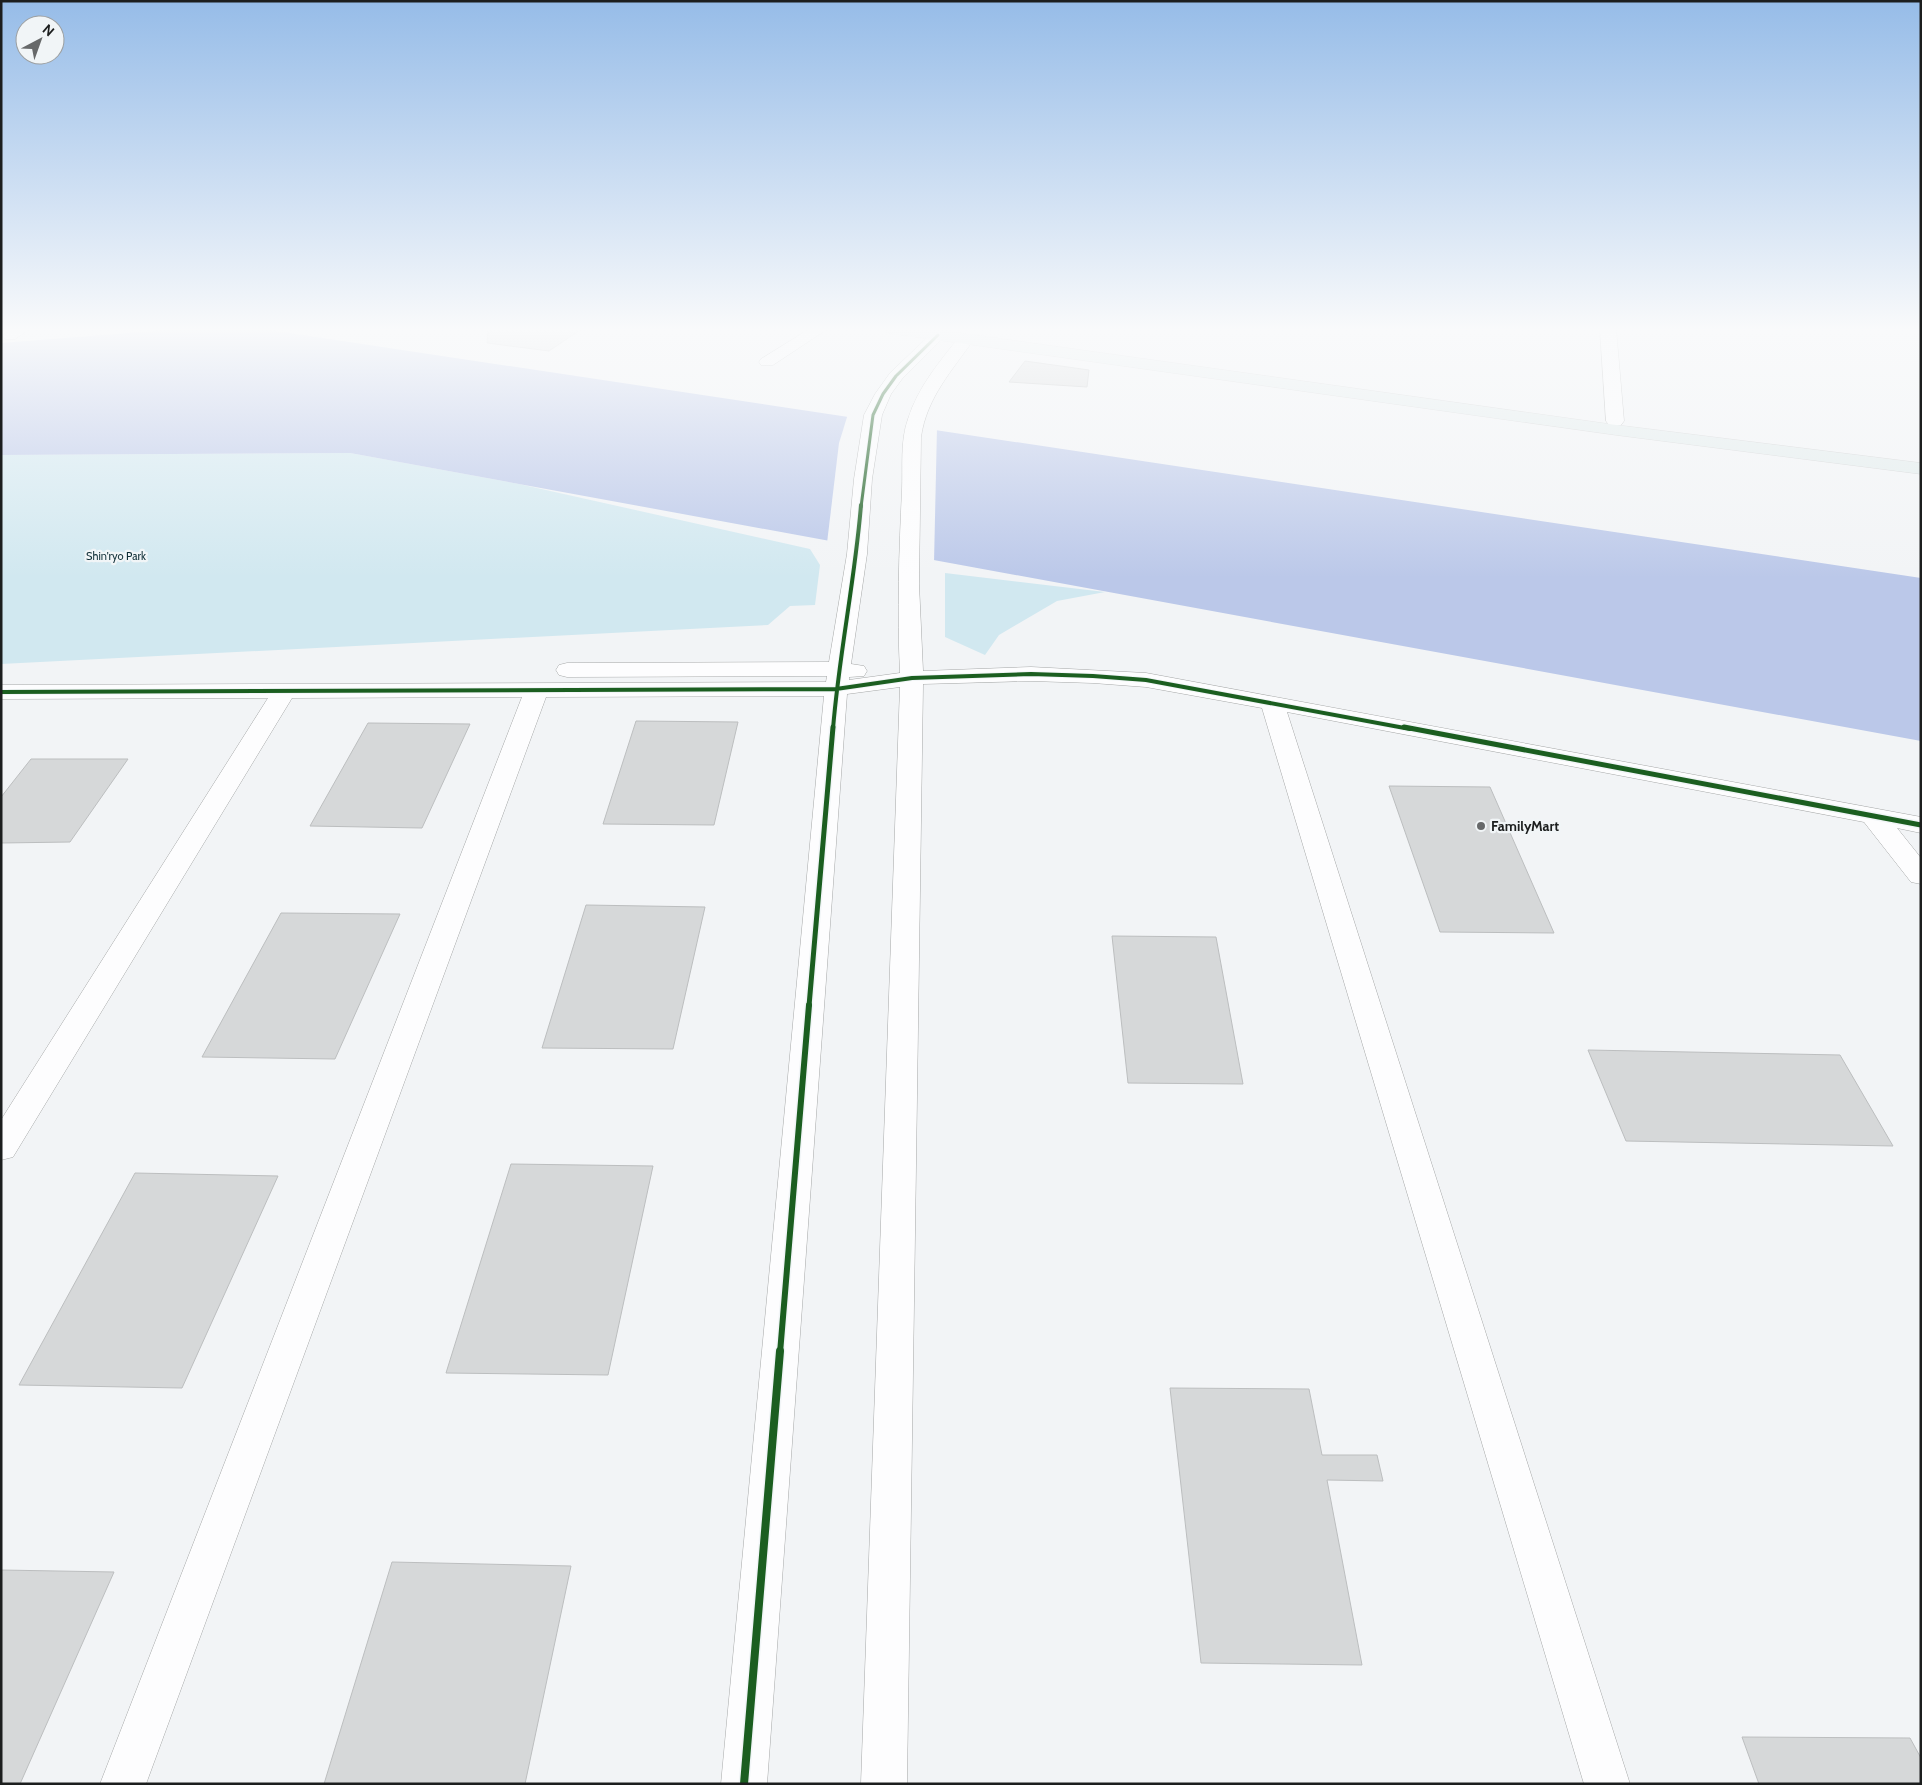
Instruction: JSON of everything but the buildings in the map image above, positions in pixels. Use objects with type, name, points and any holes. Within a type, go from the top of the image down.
[{"type":"main road","points":[[1498,411],[1635,432],[1921,469]]},
{"type":"main road","points":[[1545,411],[1849,451],[1921,458]]},
{"type":"street","points":[[744,1784],[837,679],[857,554],[864,470],[875,411]]},
{"type":"street","points":[[884,1784],[912,678],[907,563],[911,453],[915,422],[919,411]]},
{"type":"street","points":[[1614,411],[1615,421]]},
{"type":"street","points":[[1,674],[837,679],[1030,674],[1102,676],[1146,680],[1921,825]]},
{"type":"street","points":[[1,692],[537,689],[837,679]]},
{"type":"street","points":[[123,1784],[537,689]]},
{"type":"street","points":[[1,1148],[285,690]]},
{"type":"street","points":[[1272,703],[1607,1784]]},
{"type":"street","points":[[1873,816],[1921,876]]},
{"type":"green space","name":"Shin'ryo Park","points":[[350,453],[519,484],[810,549],[820,565],[815,605],[790,606],[768,625],[1,664],[1,455]]},
{"type":"green space","points":[[945,573],[1105,592],[1057,601],[999,635],[985,655],[945,637]]},
{"type":"water","points":[[1,411],[811,411],[1921,578],[1921,741],[350,453],[1,455]]},
{"type":"pier","points":[[848,414],[937,427],[934,563],[827,543],[839,443]]},
{"type":"cycle path","points":[[744,1784],[836,689],[857,554],[863,479],[875,411]]},
{"type":"cycle path","points":[[1,692],[836,689],[912,678],[1031,674],[1093,676],[1146,680],[1205,690],[1921,825]]},
{"type":"place","name":"FamilyMart","points":[[1481,826]]}]
